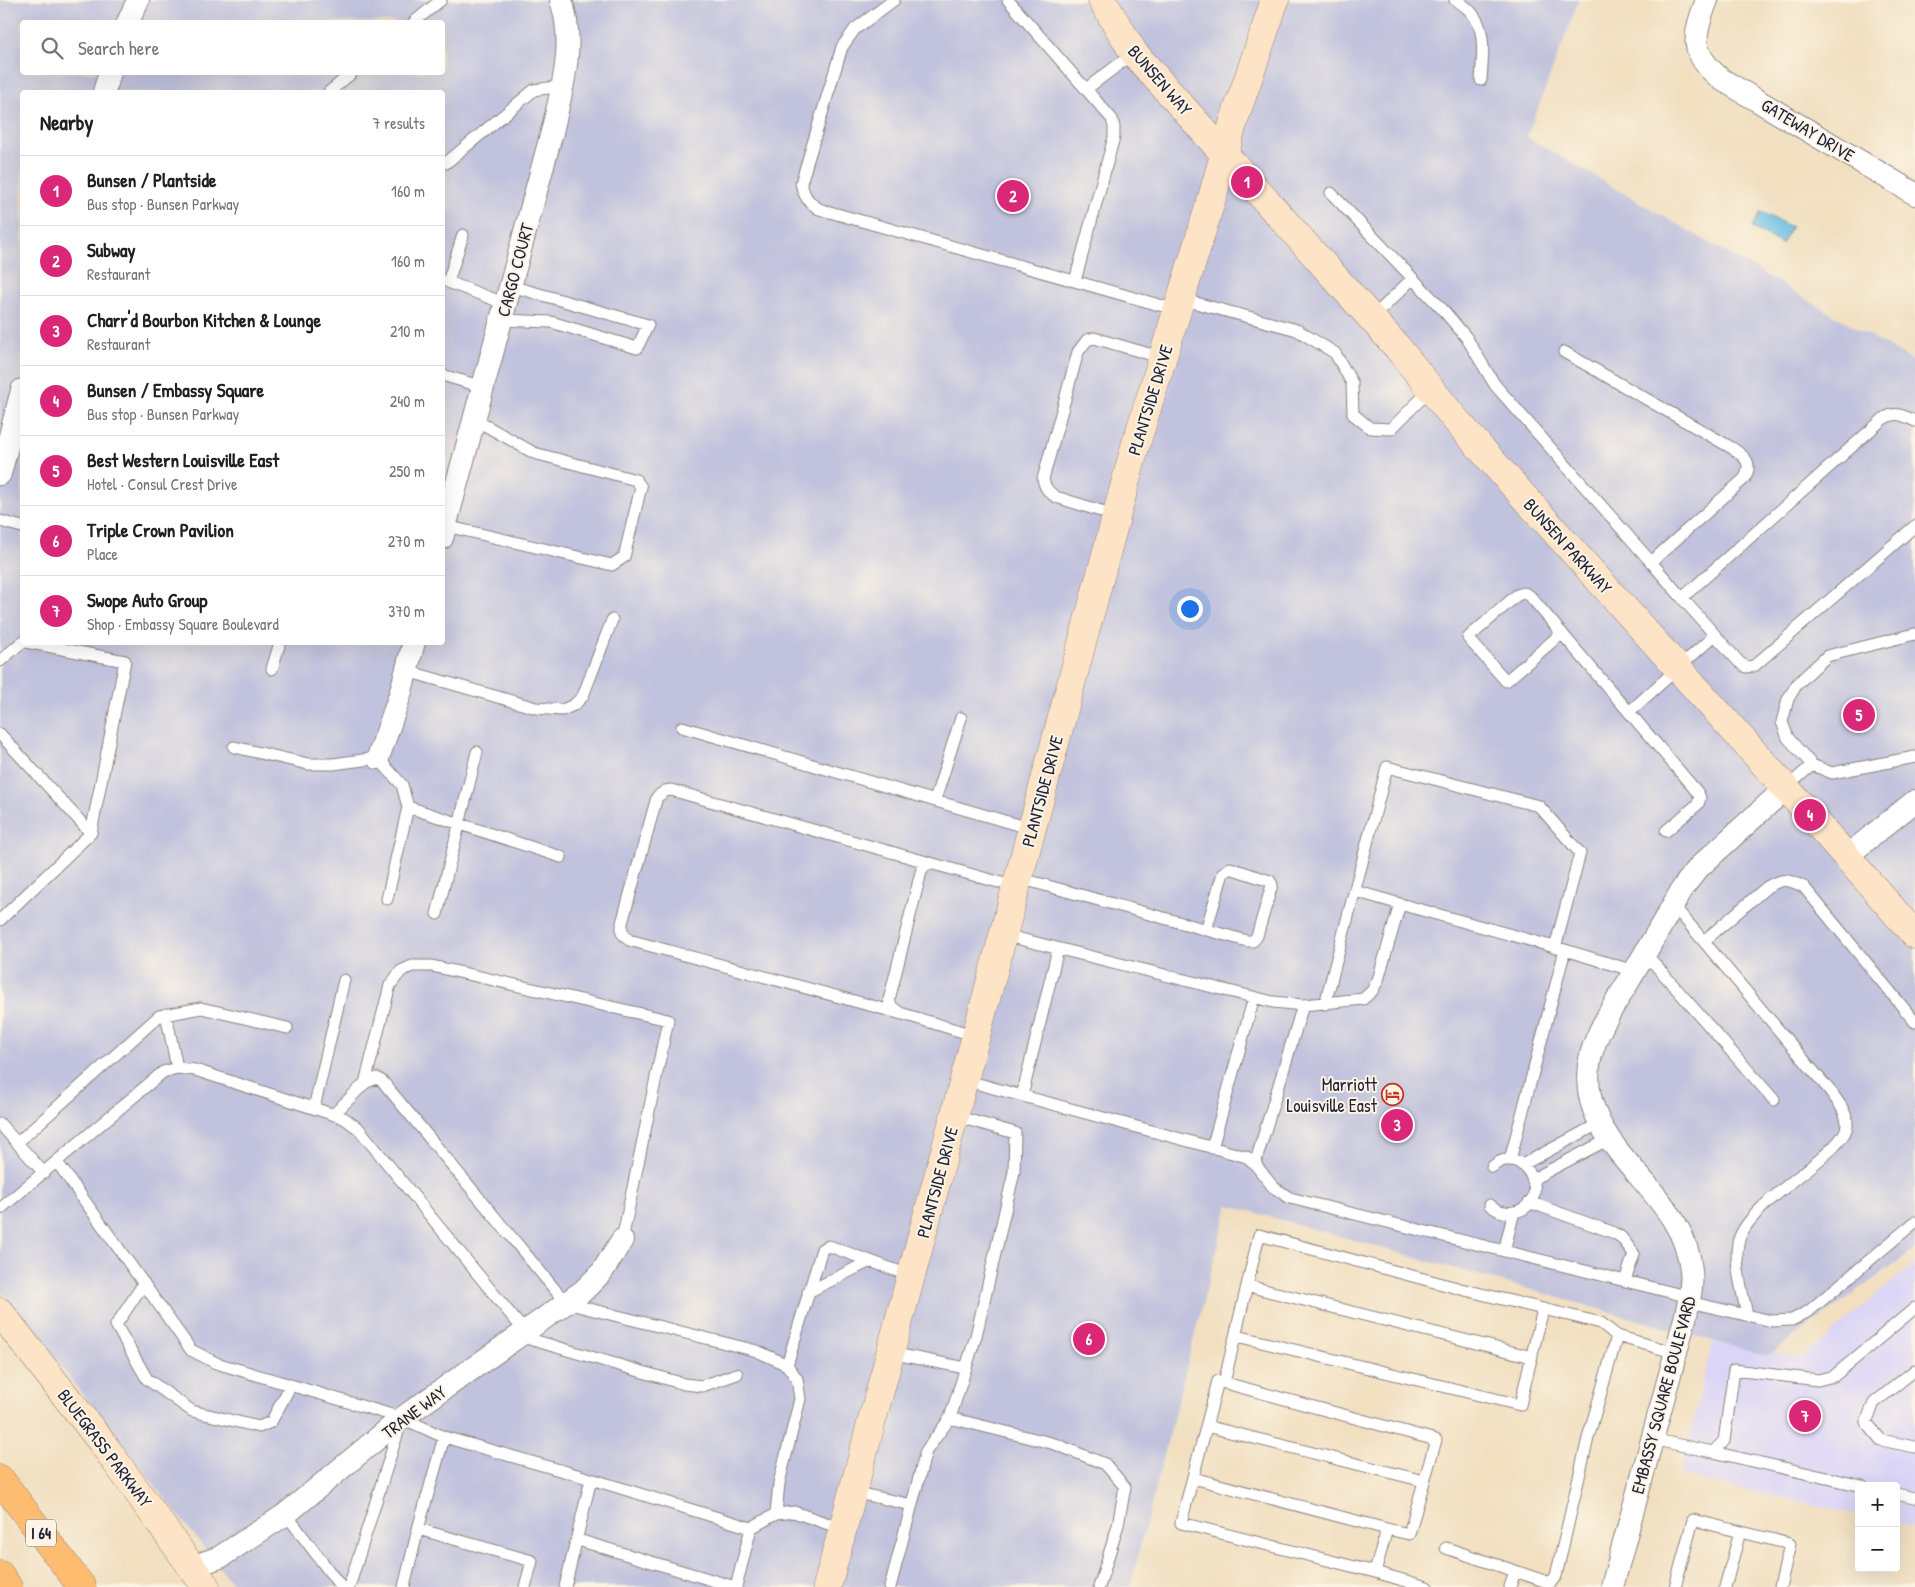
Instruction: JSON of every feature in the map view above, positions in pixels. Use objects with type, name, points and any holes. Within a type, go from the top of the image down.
[{"type":"highway","name":"I 64","points":[[0,1478],[82,1587]]},
{"type":"highway","points":[[0,1576],[8,1587]]},
{"type":"street","points":[[129,20],[138,0]]},
{"type":"street","name":"CARGO COURT","points":[[445,528],[563,86],[567,64],[568,28],[561,0]]},
{"type":"street","name":"BUNSEN WAY","points":[[1102,0],[1134,53],[1225,154]]},
{"type":"street","name":"PLANTSIDE DRIVE","points":[[827,1587],[1135,447],[1235,117],[1275,0]]},
{"type":"street","name":"GATEWAY DRIVE","points":[[1707,0],[1697,28],[1698,50],[1704,63],[1721,79],[1915,194]]},
{"type":"street","points":[[105,90],[109,75]]},
{"type":"street","name":"BUNSEN PARKWAY","points":[[1225,154],[1280,219],[1371,319],[1486,454],[1847,856],[1915,935]]},
{"type":"street","points":[[0,474],[20,398]]},
{"type":"street","points":[[378,758],[413,645]]},
{"type":"street","name":"EMBASSY SQUARE BOULEVARD","points":[[1612,1587],[1676,1353],[1689,1299],[1691,1269],[1680,1230],[1663,1204],[1604,1131],[1590,1100],[1588,1085],[1590,1058],[1606,1020],[1684,886],[1699,868],[1786,788]]},
{"type":"street","points":[[1847,856],[1915,801]]},
{"type":"street","name":"TRANE WAY","points":[[199,1577],[220,1557],[286,1514],[402,1418],[583,1291],[602,1272],[622,1240]]},
{"type":"street","name":"BLUEGRASS PARKWAY","points":[[0,1312],[103,1444],[199,1577]]},
{"type":"lane","points":[[416,20],[441,0]]},
{"type":"lane","points":[[894,0],[855,29],[842,47],[801,184],[803,195],[810,203],[819,209],[1074,281],[1297,330],[1335,353],[1352,383],[1352,414],[1370,428],[1391,429],[1431,390]]},
{"type":"lane","points":[[1008,0],[1112,119],[1114,127],[1114,138],[1074,281]]},
{"type":"lane","points":[[1455,0],[1462,4],[1477,19],[1483,39],[1481,80]]},
{"type":"lane","points":[[1086,89],[1134,53]]},
{"type":"lane","points":[[332,90],[350,75]]},
{"type":"lane","points":[[446,163],[534,90],[563,86]]},
{"type":"lane","points":[[1330,192],[1466,337],[1495,384],[1682,598],[1746,667],[1754,666],[1915,526]]},
{"type":"lane","points":[[463,235],[445,281],[551,322],[637,348],[648,325],[506,303]]},
{"type":"lane","points":[[1371,319],[1412,278]]},
{"type":"lane","points":[[1117,516],[1056,497],[1045,486],[1043,479],[1078,352],[1087,340],[1094,338],[1163,358]]},
{"type":"lane","points":[[1564,352],[1732,448],[1743,456],[1748,463],[1748,471],[1745,478],[1651,562]]},
{"type":"lane","points":[[445,376],[483,387]]},
{"type":"lane","points":[[1682,598],[1883,418],[1892,413],[1902,414],[1915,421]]},
{"type":"lane","points":[[445,532],[612,566],[624,557],[641,487],[636,480],[534,453],[474,419]]},
{"type":"lane","points":[[0,521],[20,526]]},
{"type":"lane","points":[[1562,633],[1506,681],[1468,638],[1518,595],[1524,593],[1530,596],[1562,633],[1698,793],[1700,798],[1698,804],[1666,831]]},
{"type":"lane","points":[[406,671],[536,708],[562,710],[584,696],[612,620]]},
{"type":"lane","points":[[1915,634],[1827,656],[1797,684],[1788,699],[1782,722],[1788,738],[1812,765],[1832,773],[1915,757]]},
{"type":"lane","points":[[1629,712],[1715,635]]},
{"type":"lane","points":[[0,661],[20,645]]},
{"type":"lane","points":[[0,920],[91,833],[125,661],[40,645]]},
{"type":"lane","points":[[272,669],[279,645]]},
{"type":"lane","points":[[936,800],[961,718]]},
{"type":"lane","points":[[682,727],[1032,829]]},
{"type":"lane","points":[[0,734],[91,833]]},
{"type":"lane","points":[[234,747],[308,764],[333,764],[378,758],[402,785],[408,807],[387,899]]},
{"type":"lane","points":[[437,914],[477,752]]},
{"type":"lane","points":[[1786,788],[1812,765]]},
{"type":"lane","points":[[1326,1004],[1387,766],[1539,806],[1580,853],[1560,949],[1510,1160]]},
{"type":"lane","points":[[976,1036],[629,940],[622,933],[622,923],[657,797],[665,791],[671,790],[930,863],[1018,883],[1247,941],[1253,941],[1257,936],[1272,885],[1270,881],[1230,868],[1226,869],[1223,873],[1206,930]]},
{"type":"lane","points":[[408,807],[561,857]]},
{"type":"lane","points":[[902,1014],[892,1007],[889,1000],[921,872],[924,866],[930,863]]},
{"type":"lane","points":[[1704,941],[1767,887],[1778,881],[1792,880],[1804,887],[1915,1022]]},
{"type":"lane","points":[[1355,891],[1560,949],[1640,962],[1774,1100]]},
{"type":"lane","points":[[1004,935],[1273,1002],[1303,1005],[1326,1004],[1363,999],[1372,991],[1378,980],[1400,904]]},
{"type":"lane","points":[[1673,905],[1831,1092],[1843,1109],[1848,1124],[1840,1142],[1762,1207],[1748,1224],[1738,1242],[1738,1264],[1747,1315]]},
{"type":"lane","points":[[1022,1096],[1058,949]]},
{"type":"lane","points":[[365,1083],[390,985],[401,971],[412,966],[432,966],[668,1020],[622,1240]]},
{"type":"lane","points":[[314,1108],[344,980]]},
{"type":"lane","points":[[1212,1148],[1254,997]]},
{"type":"lane","points":[[1255,1164],[1303,1005]]},
{"type":"lane","points":[[17,1143],[159,1016],[202,1008],[287,1028]]},
{"type":"lane","points":[[166,1014],[177,1068]]},
{"type":"lane","points":[[0,1209],[164,1072],[177,1068],[195,1070],[334,1114],[344,1118],[359,1129],[522,1334],[684,1384],[702,1386],[737,1374]]},
{"type":"lane","points":[[334,1114],[365,1083],[378,1078],[383,1082],[566,1303],[757,1351],[787,1365],[797,1379],[800,1399],[779,1483],[776,1514]]},
{"type":"lane","points":[[964,1080],[1247,1158],[1255,1164],[1273,1187],[1290,1198],[1626,1281],[1772,1321],[1792,1320],[1809,1311],[1915,1222]]},
{"type":"lane","points":[[890,1587],[926,1451],[950,1418],[976,1336],[1014,1172],[1015,1133],[954,1116]]},
{"type":"lane","points":[[0,1124],[44,1172]]},
{"type":"lane","points":[[1522,1165],[1604,1131]]},
{"type":"lane","points":[[1533,1179],[1604,1131]]},
{"type":"lane","points":[[1490,1205],[1500,1211],[1514,1212],[1526,1206],[1534,1191],[1531,1174],[1522,1165],[1510,1160],[1502,1161],[1492,1167]]},
{"type":"lane","points":[[57,1162],[191,1350],[216,1363],[402,1418],[444,1436],[751,1528],[776,1514],[794,1512],[843,1529]]},
{"type":"lane","points":[[1529,1202],[1612,1232],[1620,1237],[1634,1254],[1626,1281]]},
{"type":"lane","points":[[1504,1251],[1514,1212]]},
{"type":"lane","points":[[1224,1383],[1237,1336],[1260,1235],[1452,1287],[1601,1323],[1617,1336],[1676,1353]]},
{"type":"lane","points":[[787,1365],[822,1249],[829,1246],[911,1276]]},
{"type":"lane","points":[[808,1292],[870,1261]]},
{"type":"lane","points":[[144,1283],[116,1325],[147,1379],[178,1402],[192,1411],[259,1427],[270,1422],[291,1385]]},
{"type":"lane","points":[[1248,1286],[1532,1357]]},
{"type":"lane","points":[[1713,1452],[1724,1441],[1734,1370],[1818,1380],[1834,1376],[1915,1308]]},
{"type":"lane","points":[[1237,1336],[1520,1404],[1544,1309]]},
{"type":"lane","points":[[1446,1548],[1550,1583],[1556,1576],[1588,1438],[1617,1336]]},
{"type":"lane","points":[[890,1353],[966,1368]]},
{"type":"lane","points":[[1915,1370],[1874,1404],[1866,1422],[1881,1440],[1915,1447]]},
{"type":"lane","points":[[1193,1478],[1409,1534],[1436,1440],[1218,1381],[1181,1523],[1376,1572],[1427,1587]]},
{"type":"lane","points":[[349,1587],[402,1418]]},
{"type":"lane","points":[[950,1418],[1055,1444],[1105,1464],[1124,1487],[1118,1525],[1099,1587]]},
{"type":"lane","points":[[1206,1426],[1424,1481]]},
{"type":"lane","points":[[404,1587],[444,1436]]},
{"type":"lane","points":[[1651,1439],[1855,1484]]},
{"type":"lane","points":[[565,1587],[578,1540],[591,1479]]},
{"type":"lane","points":[[853,1492],[912,1504]]},
{"type":"lane","points":[[1900,1495],[1915,1498]]},
{"type":"lane","points":[[286,1514],[341,1587]]},
{"type":"lane","points":[[1675,1587],[1693,1520],[1790,1544],[1780,1587]]},
{"type":"lane","points":[[578,1540],[736,1587],[751,1528]]},
{"type":"lane","points":[[418,1529],[532,1561],[525,1587]]},
{"type":"lane","points":[[1376,1572],[1387,1529]]},
{"type":"lane","points":[[1726,1587],[1740,1532]]},
{"type":"lane","points":[[1510,1587],[1515,1571]]},
{"type":"shaded area","points":[[0,0],[1579,0],[1527,137],[1915,362],[1915,1249],[1767,1356],[1228,1205],[1130,1587],[235,1587],[0,1290]]},
{"type":"shaded area","points":[[1915,1263],[1915,1527],[1900,1524],[1900,1482],[1855,1482],[1855,1514],[1681,1476],[1712,1342],[1803,1357]]},
{"type":"water","points":[[1761,212],[1791,227],[1782,244],[1752,228]]},
{"type":"place","name":"Bunsen / Plantside","points":[[1247,182]]},
{"type":"place","name":"Subway","points":[[1013,196]]},
{"type":"place","name":"Best Western Louisville East","points":[[1859,715]]},
{"type":"place","name":"Bunsen / Embassy Square","points":[[1810,815]]},
{"type":"place","name":"Marriott Louisville East","points":[[1393,1094]]},
{"type":"place","name":"Charr'd Bourbon Kitchen & Lounge","points":[[1397,1125]]},
{"type":"place","name":"Triple Crown Pavilion","points":[[1089,1339]]},
{"type":"place","name":"Swope Auto Group","points":[[1805,1416]]}]
